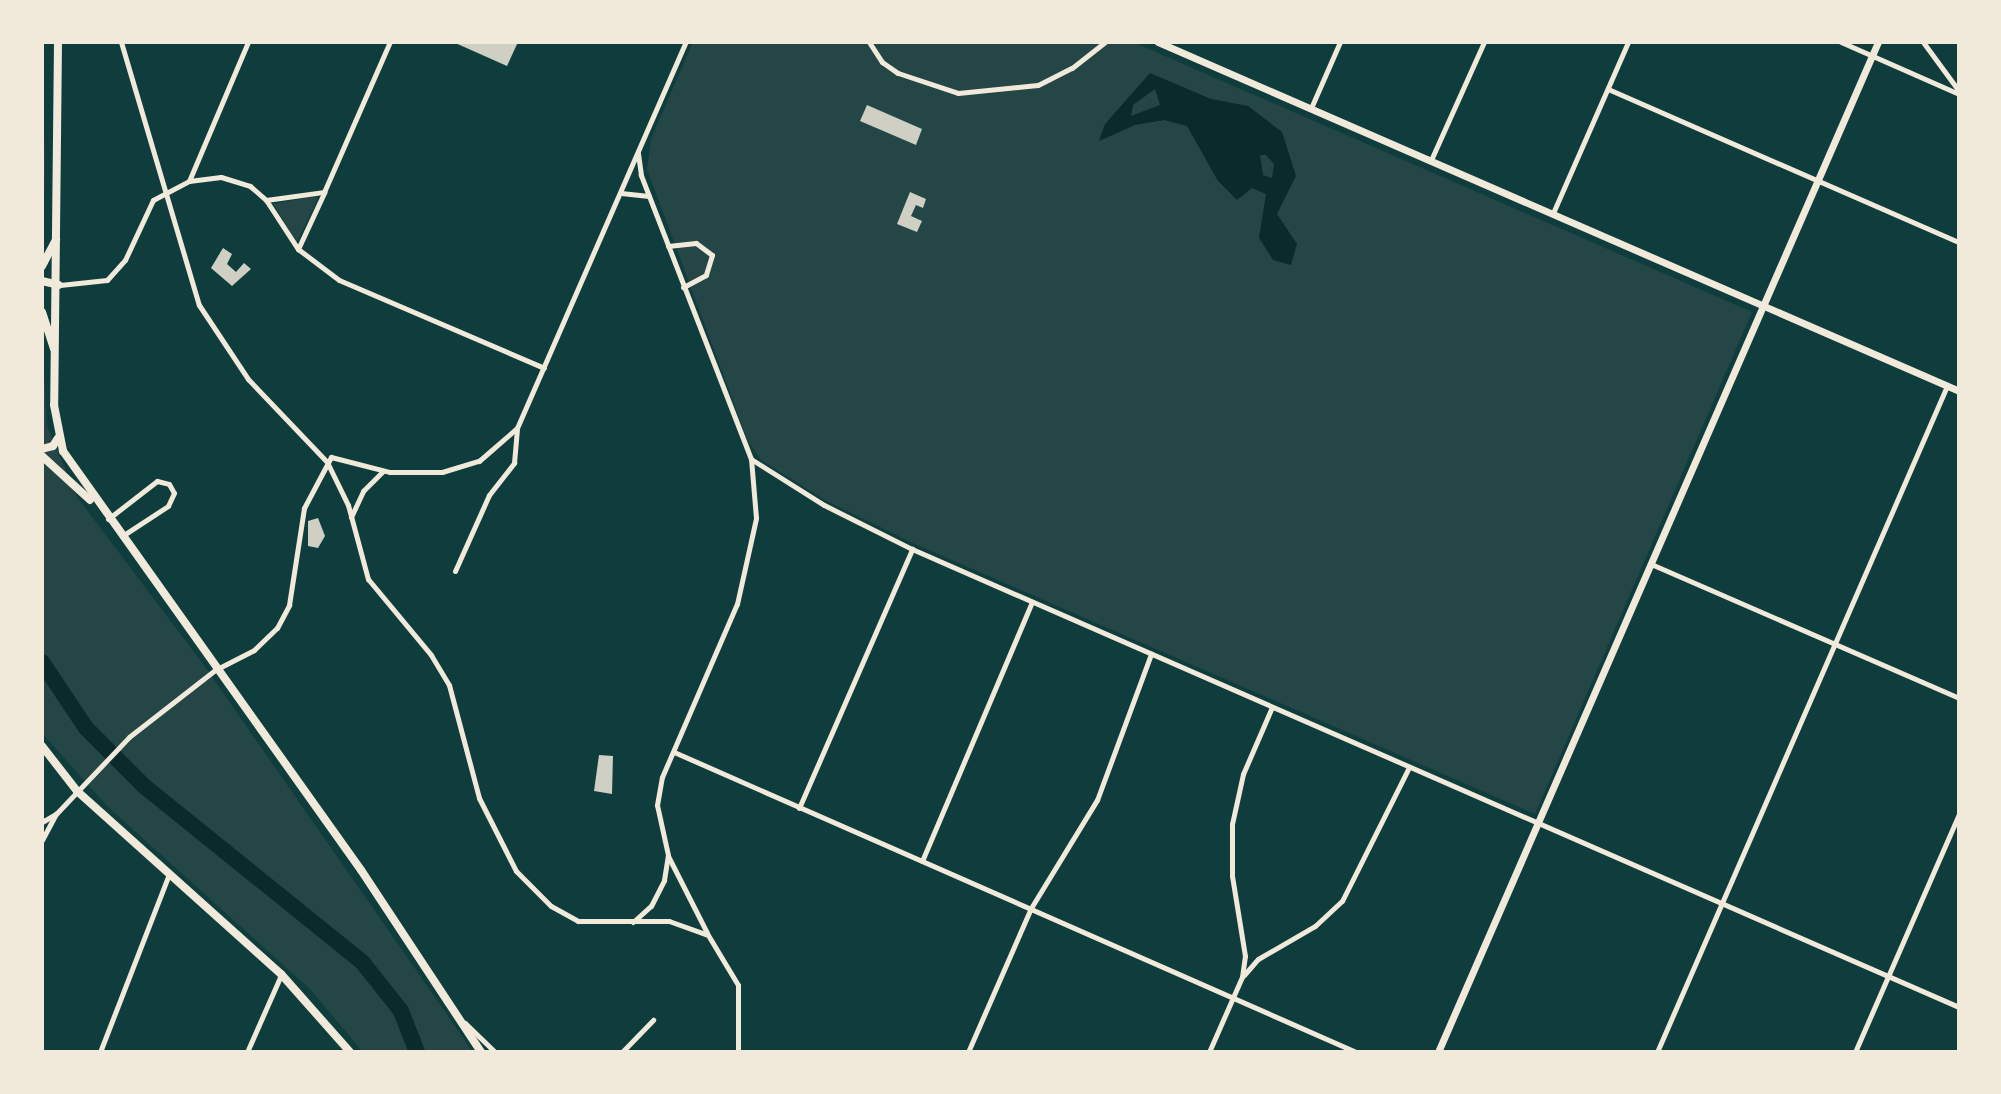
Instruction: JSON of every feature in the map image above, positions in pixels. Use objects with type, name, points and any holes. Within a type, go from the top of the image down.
[{"type":"main road","points":[[58,42],[59,285],[54,350],[58,438],[100,509],[465,1023],[481,1052]]},
{"type":"main road","points":[[1158,42],[1959,391]]},
{"type":"main road","points":[[1438,1052],[1878,42]]},
{"type":"main road","points":[[42,266],[58,235]]},
{"type":"main road","points":[[42,281],[59,285]]},
{"type":"main road","points":[[42,312],[54,350]]},
{"type":"main road","points":[[42,449],[53,446],[58,438]]},
{"type":"main road","points":[[42,456],[100,509]]},
{"type":"main road","points":[[44,751],[77,791],[281,974],[350,1052]]},
{"type":"street","points":[[121,42],[190,282],[211,327],[248,379],[327,462],[351,519],[368,579],[431,655],[449,685],[479,798],[516,871],[551,906],[578,921],[669,921],[708,935]]},
{"type":"street","points":[[189,181],[248,42]]},
{"type":"street","points":[[298,249],[390,42]]},
{"type":"street","points":[[455,571],[489,495],[514,463],[517,428],[686,42]]},
{"type":"street","points":[[869,42],[898,73],[958,93],[1038,85],[1072,68],[1105,42]]},
{"type":"street","points":[[1311,108],[1340,42]]},
{"type":"street","points":[[1431,160],[1484,42]]},
{"type":"street","points":[[1553,213],[1628,42]]},
{"type":"street","points":[[1841,42],[1959,92]]},
{"type":"street","points":[[1923,42],[1959,92]]},
{"type":"street","points":[[1608,89],[1959,242]]},
{"type":"street","points":[[638,153],[649,196],[751,459],[756,518],[747,574],[674,752],[657,805],[668,855],[708,935],[738,985],[738,1052]]},
{"type":"street","points":[[59,285],[97,283],[115,274],[144,210],[163,192],[189,181],[238,180],[266,200],[298,249],[339,280],[544,368]]},
{"type":"street","points":[[266,200],[324,192]]},
{"type":"street","points":[[620,193],[649,196]]},
{"type":"street","points":[[668,246],[696,243],[712,255],[706,275],[683,287]]},
{"type":"street","points":[[1657,1052],[1947,386]]},
{"type":"street","points":[[42,840],[56,814],[129,737],[215,670],[267,640],[284,616],[304,508],[327,462],[338,455],[384,470],[459,469],[494,452],[517,428]]},
{"type":"street","points":[[751,459],[824,505],[912,549],[1959,1007]]},
{"type":"street","points":[[351,519],[363,491],[384,470]]},
{"type":"street","points":[[107,519],[157,481],[173,490],[168,506],[121,537]]},
{"type":"street","points":[[799,808],[912,549]]},
{"type":"street","points":[[1651,564],[1959,698]]},
{"type":"street","points":[[922,861],[1032,602]]},
{"type":"street","points":[[968,1052],[1031,908],[1097,800],[1151,654]]},
{"type":"street","points":[[1209,1052],[1242,977],[1245,956],[1232,876],[1232,824],[1243,774],[1272,707]]},
{"type":"street","points":[[674,752],[1356,1052]]},
{"type":"street","points":[[1242,977],[1258,959],[1315,926],[1342,901],[1409,767]]},
{"type":"street","points":[[42,822],[56,814]]},
{"type":"street","points":[[1855,1052],[1959,814]]},
{"type":"street","points":[[633,922],[660,892],[668,855]]},
{"type":"street","points":[[100,1052],[169,874]]},
{"type":"street","points":[[247,1052],[281,974]]},
{"type":"street","points":[[622,1052],[653,1020]]},
{"type":"street","points":[[465,1023],[495,1052]]},
{"type":"shaded area","points":[[42,42],[45,169],[42,261]]},
{"type":"shaded area","points":[[693,42],[1133,42],[1752,312],[1535,814],[915,544],[825,500],[761,460],[747,439],[647,169],[651,139]]},
{"type":"shaded area","points":[[1150,73],[1211,99],[1248,106],[1282,132],[1296,176],[1277,214],[1297,244],[1291,265],[1273,260],[1259,238],[1266,194],[1252,188],[1237,200],[1218,181],[1187,126],[1164,120],[1135,125],[1099,141],[1105,124]],"holes":[[[1155,89],[1160,105],[1131,116],[1133,105]],[[1260,155],[1266,155],[1274,164],[1272,178],[1263,175]]]},
{"type":"shaded area","points":[[316,196],[318,199],[297,242],[273,204]]},
{"type":"shaded area","points":[[42,340],[47,426],[77,497],[203,664],[473,1052],[363,1052],[310,989],[107,806],[42,733]]},
{"type":"building","points":[[453,42],[518,42],[507,66]]},
{"type":"building","points":[[867,105],[922,129],[916,145],[860,121]]},
{"type":"building","points":[[910,192],[926,199],[923,208],[916,205],[911,216],[922,221],[917,232],[897,224]]},
{"type":"building","points":[[223,248],[232,254],[227,264],[236,272],[244,263],[251,269],[232,286],[211,268]]},
{"type":"building","points":[[318,518],[325,536],[318,548],[308,546],[308,521]]},
{"type":"building","points":[[599,755],[613,756],[612,794],[594,791]]},
{"type":"waterway","points":[[42,662],[86,728],[144,786],[363,963],[401,1011],[417,1052]]}]
